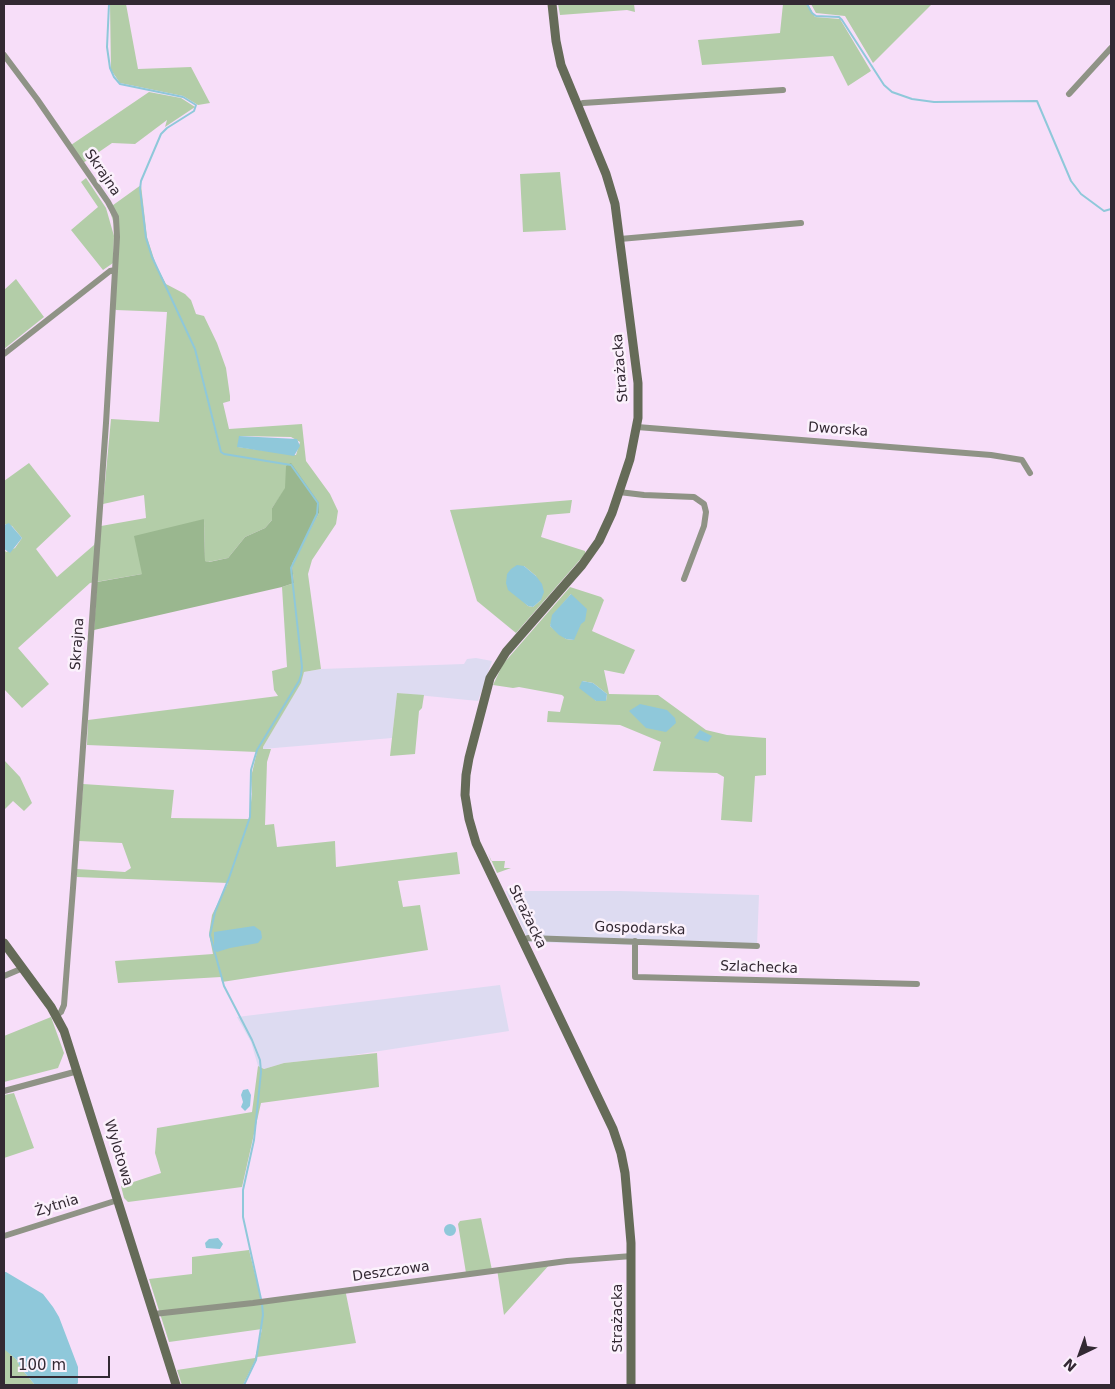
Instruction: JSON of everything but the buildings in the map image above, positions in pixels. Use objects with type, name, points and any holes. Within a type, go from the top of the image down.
[{"type":"street","name":"Strażacka","points":[[552,4],[561,65],[610,183],[616,210],[638,383],[637,427],[633,450],[619,492],[606,528],[592,553],[496,666],[485,694],[469,758],[465,796],[471,827],[479,850],[618,1143],[626,1174],[632,1256],[631,1385]]},
{"type":"street","points":[[1069,94],[1111,48]]},
{"type":"street","name":"Skrajna","points":[[4,55],[108,202],[116,217],[117,238],[106,423],[69,947],[64,1006],[56,1016]]},
{"type":"street","points":[[577,106],[583,103],[783,90]]},
{"type":"street","points":[[620,239],[800,223]]},
{"type":"street","points":[[4,354],[110,271],[115,270]]},
{"type":"street","name":"Dworska","points":[[637,427],[990,454],[1022,460],[1030,473]]},
{"type":"street","points":[[619,492],[694,497],[704,504],[706,512],[704,526],[684,579]]},
{"type":"street","name":"Gospodarska","points":[[523,940],[528,938],[757,946]]},
{"type":"street","name":"Szlachecka","points":[[636,941],[635,977],[917,984]]},
{"type":"street","name":"Wylotowa","points":[[4,943],[56,1016],[66,1036],[176,1385]]},
{"type":"street","points":[[4,976],[23,968]]},
{"type":"street","points":[[4,1091],[78,1071]]},
{"type":"street","name":"Żytnia","points":[[4,1236],[118,1200]]},
{"type":"street","name":"Deszczowa","points":[[154,1314],[261,1302],[567,1261],[632,1256]]},
{"type":"shaded area","points":[[476,658],[492,661],[478,701],[397,693],[392,738],[263,749],[300,683],[304,672],[321,669],[464,664],[467,659]]},
{"type":"shaded area","points":[[506,891],[620,891],[759,895],[757,946],[529,942]]},
{"type":"shaded area","points":[[500,985],[509,1031],[341,1057],[284,1063],[264,1069],[258,1066],[251,1042],[237,1017]]},
{"type":"green space","points":[[110,4],[126,4],[138,69],[191,67],[210,103],[198,105],[183,96],[120,83],[111,70]]},
{"type":"green space","points":[[558,4],[634,4],[635,12],[627,10],[560,15]]},
{"type":"green space","points":[[783,4],[808,4],[815,17],[840,19],[871,71],[848,86],[833,56],[702,65],[698,40],[780,33]]},
{"type":"green space","points":[[811,4],[932,4],[873,63],[845,16],[816,13]]},
{"type":"green space","points":[[149,92],[181,98],[195,107],[165,127],[167,120],[135,144],[112,143],[83,163],[71,145]]},
{"type":"green space","points":[[560,172],[566,230],[523,232],[520,174]]},
{"type":"green space","points":[[86,178],[106,208],[114,236],[113,263],[103,270],[71,230],[98,207],[81,182]]},
{"type":"green space","points":[[141,185],[147,237],[156,265],[166,284],[185,294],[191,300],[196,314],[204,316],[217,343],[226,368],[230,396],[230,401],[223,403],[229,429],[302,424],[306,461],[330,494],[338,511],[336,524],[312,560],[308,574],[321,669],[304,672],[301,683],[263,747],[263,749],[271,749],[267,762],[265,825],[274,824],[277,847],[335,841],[336,867],[457,852],[460,874],[398,881],[403,907],[420,905],[428,950],[222,982],[221,977],[118,983],[115,961],[213,954],[209,934],[212,915],[228,883],[77,877],[77,869],[125,872],[131,868],[122,843],[79,841],[83,784],[174,790],[171,818],[249,819],[252,794],[251,777],[257,752],[87,745],[88,720],[278,696],[274,690],[272,671],[287,667],[282,587],[294,583],[292,564],[319,513],[286,466],[286,488],[272,508],[272,520],[265,528],[245,537],[228,558],[205,561],[204,519],[142,574],[90,583],[18,648],[49,684],[22,708],[4,689],[4,549],[6,552],[15,548],[22,538],[12,526],[4,524],[4,481],[29,463],[71,516],[36,549],[57,577],[94,545],[101,526],[146,518],[144,495],[103,504],[111,419],[159,422],[167,312],[116,310],[113,307],[117,234],[109,208]],"holes":[[[240,436],[291,437],[300,442],[296,455],[238,447]]]},
{"type":"green space","points":[[16,279],[44,317],[4,349],[4,290]]},
{"type":"green space","points":[[291,463],[319,503],[319,513],[292,564],[294,583],[94,630],[97,582],[142,574],[134,536],[204,519],[205,561],[209,562],[228,558],[245,537],[265,528],[272,520],[272,508],[285,488],[286,466]]},
{"type":"green space","points":[[572,500],[570,513],[547,515],[541,537],[585,551],[585,554],[516,633],[477,601],[450,510]],"holes":[[[524,566],[536,576],[541,600],[533,607],[528,606],[522,600]]]},
{"type":"green space","points":[[570,587],[601,597],[604,600],[592,631],[635,650],[624,674],[604,670],[609,694],[658,695],[706,730],[727,735],[766,738],[766,775],[755,776],[752,822],[721,820],[724,777],[717,773],[653,771],[661,742],[620,725],[547,722],[548,711],[560,712],[564,697],[562,695],[519,687],[493,685],[503,664]],"holes":[[[571,594],[574,640],[566,639],[550,626],[556,612]],[[582,681],[593,683],[607,694],[606,701],[596,701]]]},
{"type":"green space","points":[[397,693],[424,695],[422,708],[419,711],[415,754],[390,756]]},
{"type":"green space","points":[[4,760],[20,777],[32,803],[24,811],[13,801],[4,810]]},
{"type":"green space","points":[[492,861],[505,861],[504,868],[511,868],[497,873]]},
{"type":"green space","points":[[51,1017],[64,1053],[58,1068],[4,1082],[4,1036]]},
{"type":"green space","points":[[377,1053],[379,1087],[261,1103],[242,1187],[128,1202],[124,1198],[121,1186],[161,1173],[155,1153],[157,1128],[252,1112],[258,1066],[264,1069],[284,1063]]},
{"type":"green space","points":[[14,1093],[34,1148],[4,1158],[4,1095]]},
{"type":"green space","points":[[481,1218],[492,1270],[466,1273],[458,1224],[460,1221]]},
{"type":"green space","points":[[249,1250],[262,1302],[345,1289],[356,1343],[257,1357],[243,1385],[182,1385],[177,1370],[255,1358],[262,1329],[169,1342],[149,1279],[192,1274],[192,1257]]},
{"type":"green space","points":[[551,1263],[504,1315],[497,1269]]},
{"type":"green space","points":[[4,1348],[17,1360],[20,1367],[35,1385],[4,1385]]},
{"type":"water","points":[[239,436],[297,439],[300,446],[294,456],[237,447]]},
{"type":"water","points":[[9,523],[22,538],[10,553],[4,549],[4,525]]},
{"type":"water","points":[[517,565],[524,566],[542,584],[544,592],[541,600],[533,607],[528,606],[508,590],[506,583],[507,574]]},
{"type":"water","points":[[571,594],[587,609],[585,621],[581,624],[574,640],[566,639],[559,635],[550,626],[552,615]]},
{"type":"water","points":[[582,681],[593,683],[607,694],[606,701],[596,701],[579,688]]},
{"type":"water","points":[[640,704],[667,710],[675,718],[676,723],[666,732],[646,728],[629,711]]},
{"type":"water","points":[[700,730],[712,736],[708,742],[694,738]]},
{"type":"water","points":[[254,926],[261,931],[262,938],[258,943],[217,952],[214,950],[214,932]]},
{"type":"water","points":[[248,1089],[251,1095],[250,1106],[245,1111],[241,1107],[243,1102],[241,1095],[243,1090]]},
{"type":"water","points":[[450,1224],[456,1230],[450,1236],[444,1230]]},
{"type":"water","points":[[218,1238],[223,1244],[220,1249],[206,1248],[205,1243],[209,1239]]},
{"type":"water","points":[[4,1272],[43,1294],[53,1307],[59,1317],[78,1367],[78,1383],[76,1385],[35,1385],[20,1367],[17,1360],[4,1349]]},
{"type":"waterway","points":[[109,4],[107,47],[110,68],[120,84],[183,97],[196,105],[194,111],[161,134],[141,181],[140,189],[146,238],[152,257],[195,349],[221,452],[291,465],[318,503],[317,514],[291,568],[302,667],[301,675],[257,750],[251,770],[250,817],[215,912],[210,935],[224,986],[252,1040],[260,1060],[261,1072],[254,1140],[243,1190],[243,1217],[261,1299]]},
{"type":"waterway","points":[[807,4],[816,16],[839,17],[842,20],[884,85],[892,92],[912,99],[934,102],[1037,101],[1071,181],[1081,194],[1104,211],[1111,209]]},
{"type":"waterway","points":[[244,1385],[256,1360],[263,1315],[262,1304]]}]
